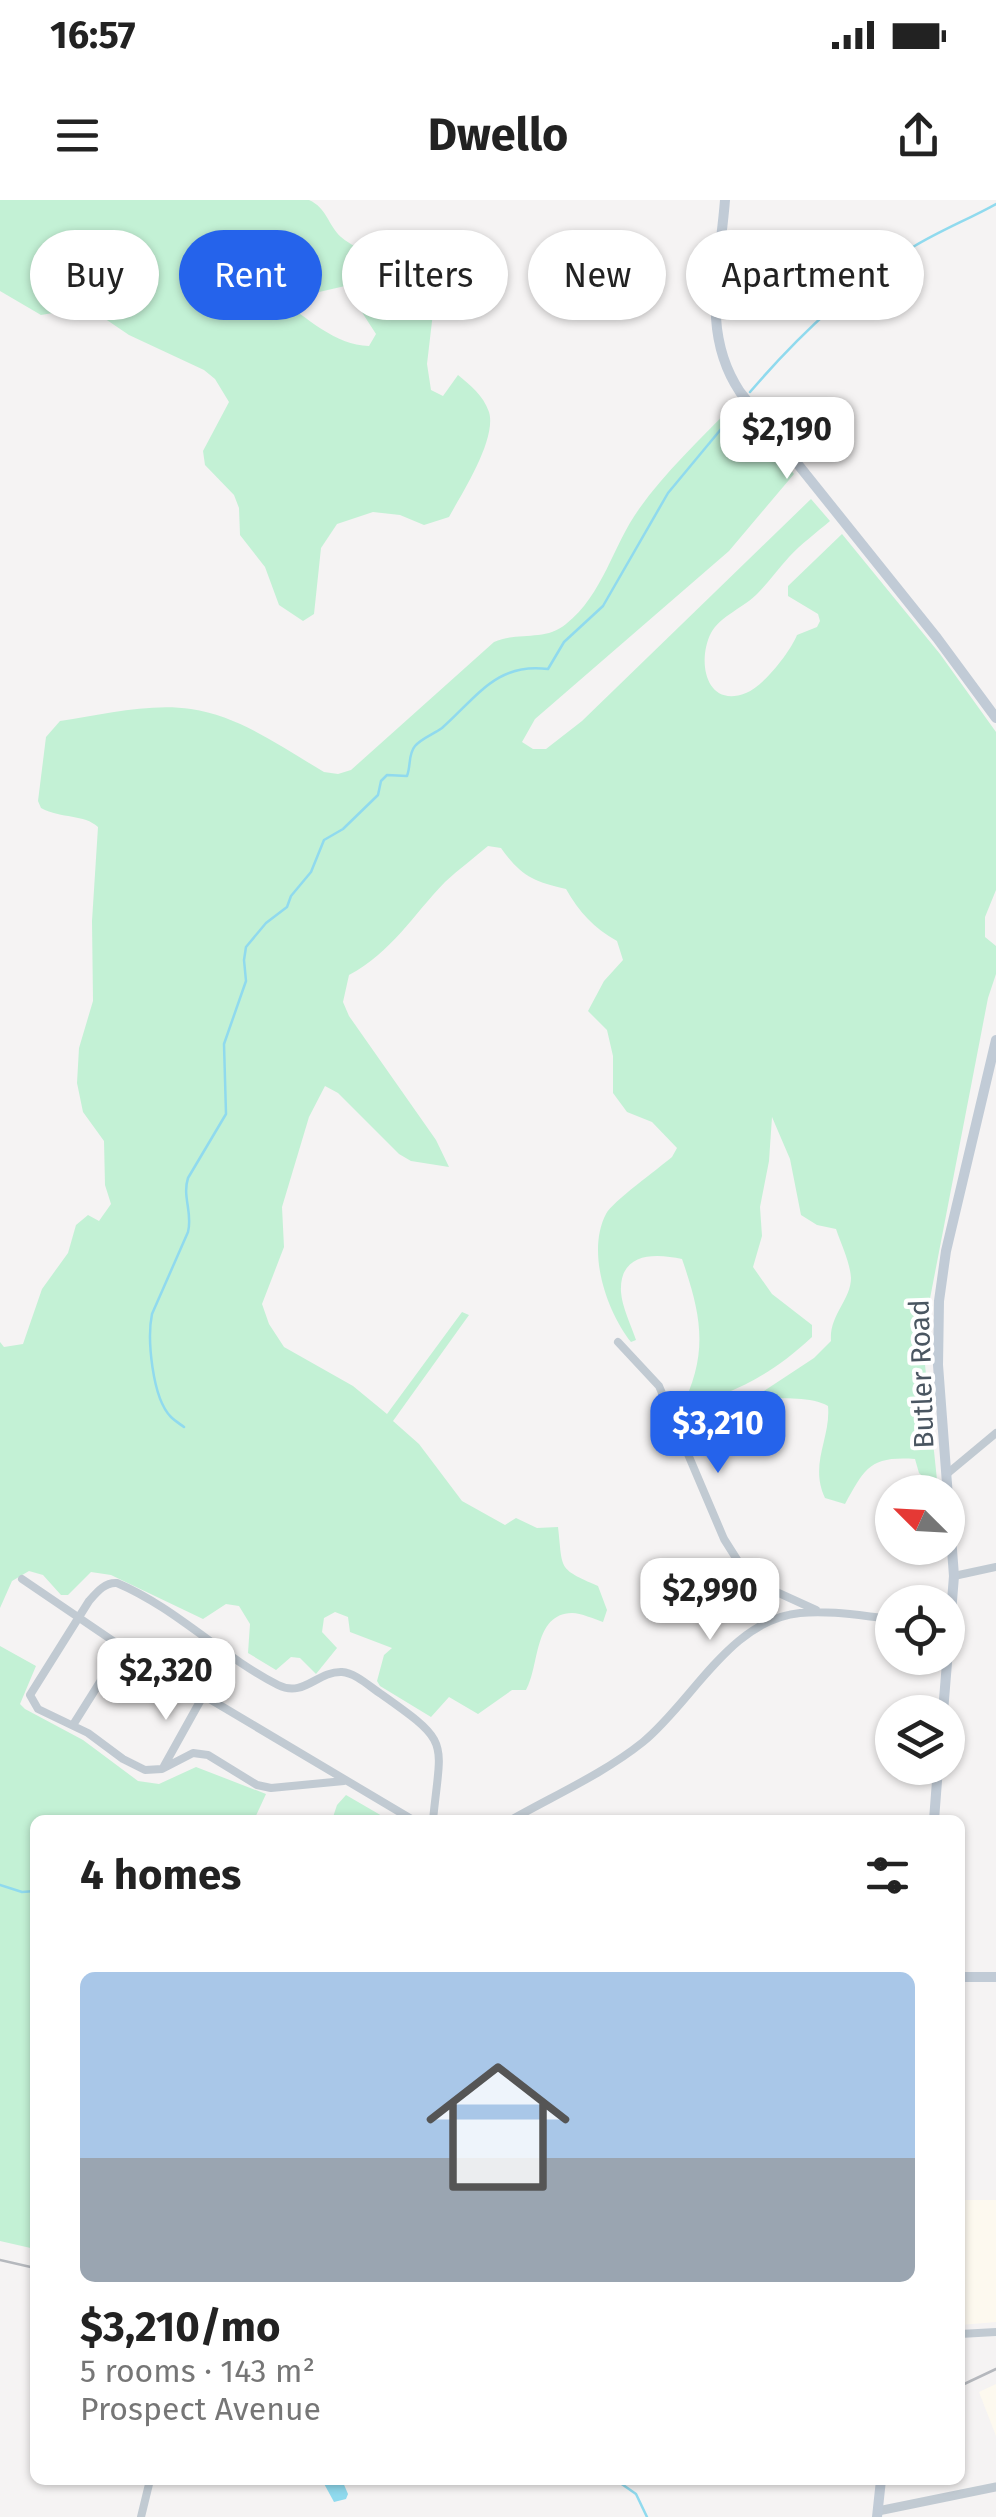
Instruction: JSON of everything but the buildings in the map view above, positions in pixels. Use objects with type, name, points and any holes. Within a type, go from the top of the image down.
[{"type":"main road","points":[[725,200],[715,309],[722,362],[740,392],[937,638],[996,718]]},
{"type":"main road","name":"Butler Road","points":[[953,1585],[938,1366],[940,1288],[996,1040]]},
{"type":"main road","points":[[934,1815],[937,1785]]},
{"type":"main road","points":[[965,1977],[996,1978]]},
{"type":"main road","points":[[878,2514],[880,2485]]},
{"type":"street","points":[[618,1342],[659,1386],[724,1539],[743,1569],[760,1584],[820,1612]]},
{"type":"street","points":[[948,1473],[996,1433]]},
{"type":"street","points":[[954,1576],[995,1568]]},
{"type":"street","points":[[22,1580],[122,1648],[404,1815]]},
{"type":"street","points":[[344,1781],[288,1789],[257,1786],[201,1753],[186,1754],[154,1772],[136,1768],[73,1725],[38,1709],[30,1695],[95,1594],[110,1582],[125,1586],[187,1622],[216,1647],[283,1688],[302,1689],[330,1674],[349,1674],[422,1722],[435,1736],[438,1746],[439,1783],[434,1815]]},
{"type":"street","points":[[518,1815],[644,1741],[748,1634],[783,1616],[820,1612],[875,1617]]},
{"type":"street","points":[[73,1725],[122,1648]]},
{"type":"street","points":[[162,1769],[203,1696]]},
{"type":"street","points":[[965,2334],[996,2332]]},
{"type":"street","points":[[141,2517],[149,2485]]},
{"type":"street","points":[[878,2514],[996,2487]]},
{"type":"shaded area","points":[[965,2200],[996,2200],[996,2322],[965,2325]]},
{"type":"shaded area","points":[[996,2384],[996,2436],[979,2392]]},
{"type":"green space","points":[[0,200],[309,200],[320,207],[342,238],[342,287],[322,291],[322,230],[179,230],[179,320],[309,320],[345,341],[369,346],[376,334],[367,320],[432,320],[427,364],[431,390],[443,396],[458,375],[476,391],[489,412],[488,436],[477,466],[449,517],[424,525],[400,515],[373,512],[337,524],[321,548],[314,614],[303,621],[279,605],[265,567],[240,535],[239,508],[234,495],[205,465],[203,451],[229,402],[215,379],[107,320],[159,320],[159,230],[30,230],[30,309],[0,291]]},
{"type":"green space","points":[[732,406],[748,419],[794,474],[729,551],[535,719],[522,742],[533,749],[546,749],[582,721],[811,499],[830,521],[794,552],[758,593],[711,633],[705,668],[713,688],[732,696],[753,689],[776,668],[797,635],[817,627],[818,614],[788,596],[788,586],[842,534],[940,654],[996,732],[996,890],[985,917],[985,937],[996,946],[996,974],[988,998],[927,1314],[924,1355],[936,1475],[921,1475],[915,1459],[878,1462],[864,1473],[845,1504],[825,1498],[819,1474],[828,1406],[803,1399],[755,1397],[814,1358],[831,1341],[833,1323],[851,1278],[836,1229],[817,1225],[801,1215],[790,1159],[772,1117],[760,1207],[762,1236],[753,1267],[772,1294],[812,1325],[812,1337],[750,1382],[680,1411],[699,1353],[698,1318],[682,1259],[650,1256],[632,1262],[626,1269],[621,1292],[636,1340],[631,1342],[607,1298],[599,1263],[600,1229],[610,1208],[672,1157],[677,1148],[652,1122],[627,1112],[613,1093],[613,1056],[607,1030],[588,1011],[604,981],[623,960],[617,941],[588,919],[566,889],[528,876],[501,848],[488,846],[445,882],[389,945],[349,975],[343,1002],[436,1140],[449,1167],[411,1161],[399,1154],[338,1093],[325,1086],[309,1117],[282,1207],[284,1247],[262,1304],[284,1347],[353,1386],[387,1414],[462,1312],[469,1315],[393,1421],[419,1444],[462,1501],[505,1525],[516,1518],[537,1528],[558,1527],[564,1566],[598,1586],[607,1610],[603,1622],[576,1613],[559,1616],[544,1631],[526,1690],[512,1690],[478,1714],[449,1697],[431,1717],[377,1681],[384,1655],[392,1648],[350,1632],[348,1617],[335,1612],[324,1618],[322,1632],[337,1648],[316,1674],[300,1658],[291,1657],[276,1670],[248,1653],[250,1624],[239,1606],[226,1604],[203,1619],[111,1575],[91,1572],[68,1595],[61,1595],[43,1575],[29,1571],[12,1581],[0,1608],[0,1342],[4,1347],[23,1344],[42,1289],[68,1253],[76,1225],[88,1215],[99,1221],[111,1204],[105,1185],[104,1141],[83,1112],[77,1083],[79,1048],[93,1001],[92,921],[98,827],[41,808],[38,801],[46,737],[60,721],[142,709],[191,709],[244,726],[324,772],[338,774],[351,770],[494,642],[549,633],[579,612],[599,584],[639,509]]},
{"type":"green space","points":[[0,1646],[36,1666],[20,1704],[25,1709],[83,1740],[138,1781],[159,1784],[196,1767],[266,1794],[256,1815],[30,1815],[30,2248],[0,2241]]},
{"type":"green space","points":[[346,1795],[380,1815],[334,1815]]},
{"type":"water","points":[[325,2485],[344,2485],[346,2499],[334,2502]]},
{"type":"waterway","points":[[750,392],[806,332],[868,278],[923,241],[996,204]]},
{"type":"waterway","points":[[184,1427],[171,1417],[159,1396],[152,1367],[152,1314],[188,1232],[188,1178],[226,1114],[224,1044],[246,981],[246,947],[266,923],[287,907],[311,872],[324,840],[343,829],[378,795],[381,781],[387,775],[407,776],[411,753],[418,743],[442,728],[501,676],[530,668],[548,669],[564,642],[603,606],[668,493],[741,405]]},
{"type":"waterway","points":[[0,1885],[30,1891]]},
{"type":"waterway","points":[[623,2485],[636,2494],[647,2517]]},
{"type":"railway","points":[[0,2260],[30,2267]]},
{"type":"railway","points":[[965,2384],[996,2369]]}]
